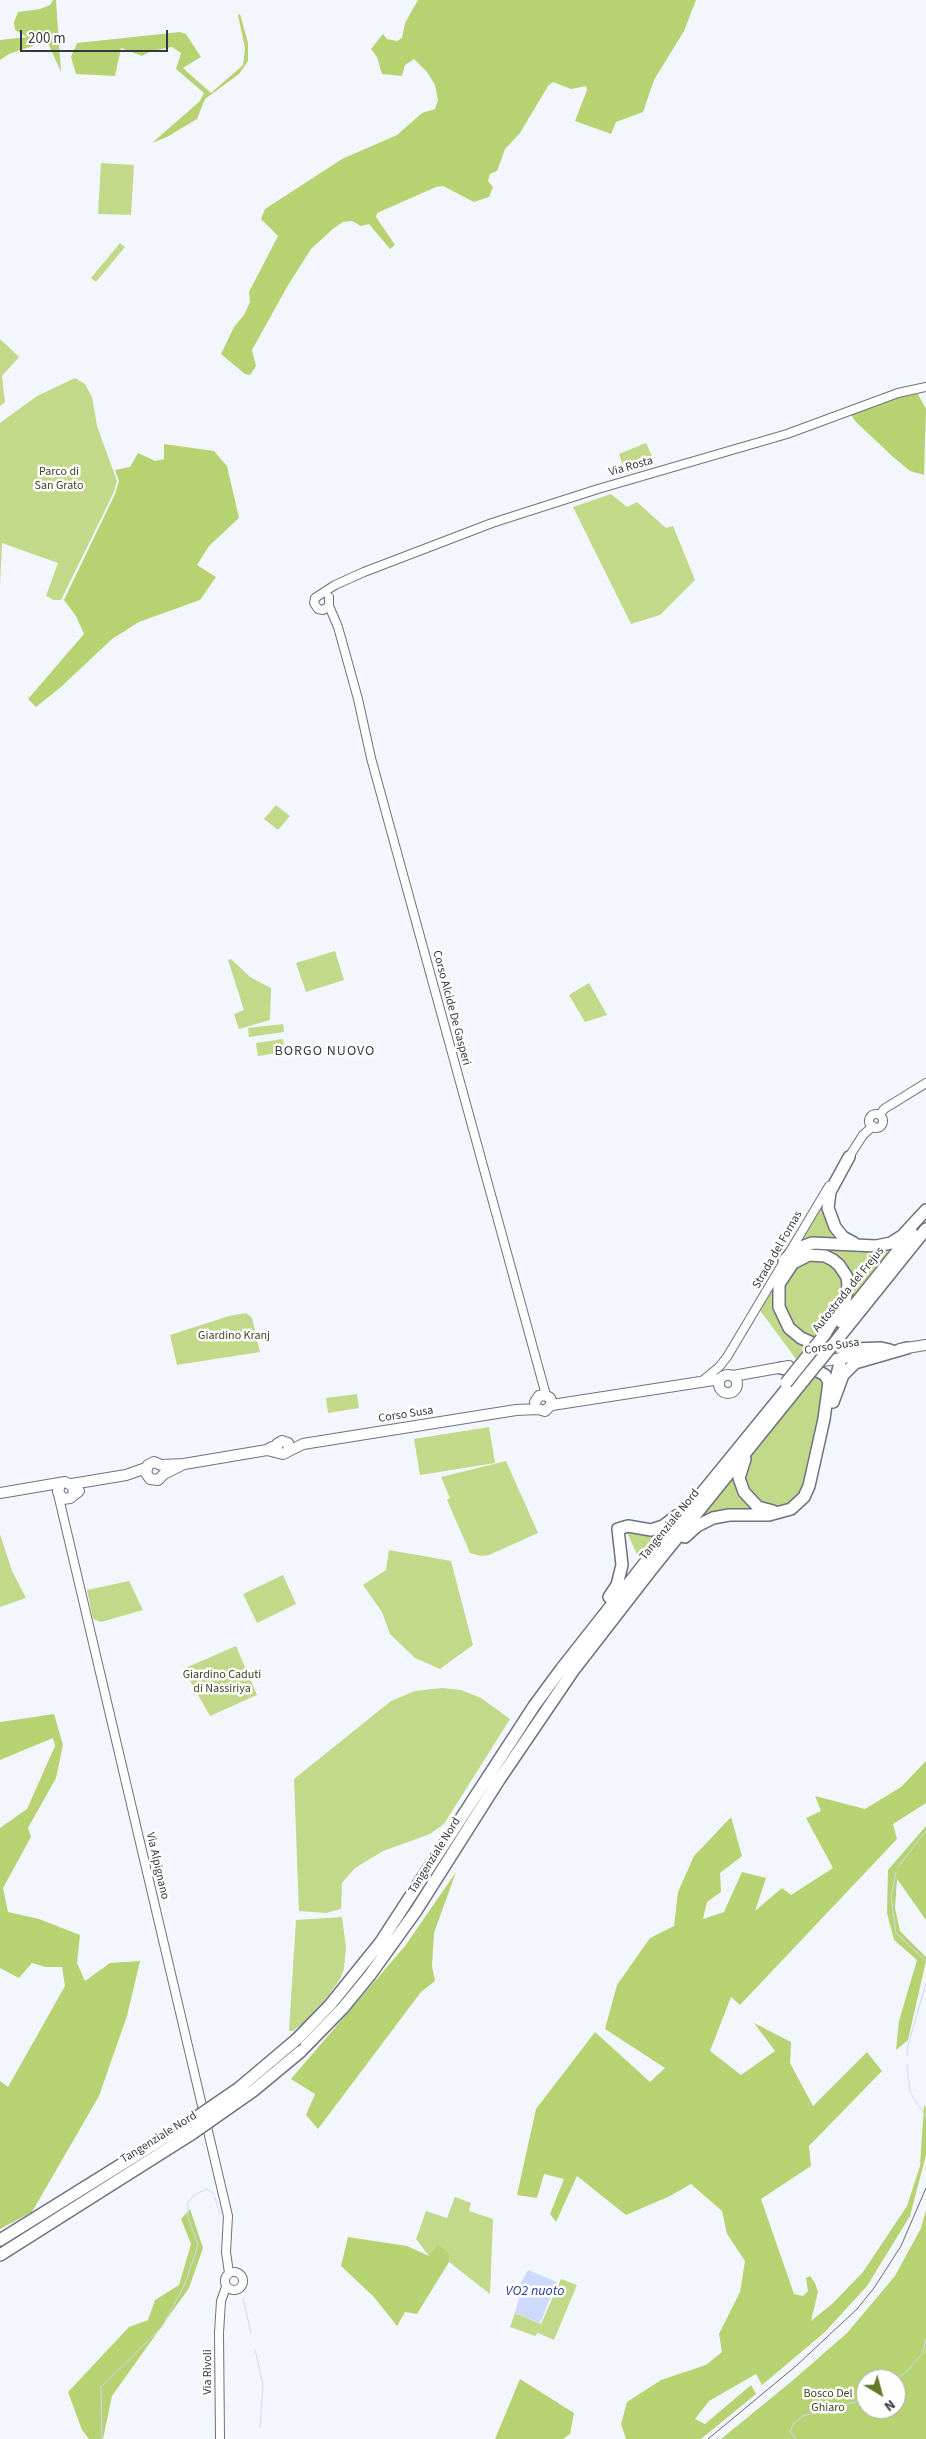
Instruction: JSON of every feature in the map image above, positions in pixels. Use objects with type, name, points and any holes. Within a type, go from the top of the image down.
[{"type":"highway","points":[[849,1157],[830,1192],[828,1208],[831,1221],[839,1233],[858,1245]]},
{"type":"highway","points":[[784,1261],[794,1250],[812,1242],[876,1246],[897,1240],[926,1210]]},
{"type":"highway","name":"Autostrada del Frejus","points":[[794,1381],[926,1216]]},
{"type":"highway","name":"Autostrada del Frejus","points":[[832,1335],[905,1255],[926,1229]]},
{"type":"highway","points":[[905,1255],[926,1237]]},
{"type":"highway","points":[[832,1335],[845,1302],[848,1285],[847,1278],[839,1265],[833,1260],[825,1256],[809,1255],[793,1263],[779,1284],[779,1307],[789,1328],[801,1338],[815,1344],[853,1349],[880,1348],[890,1350]]},
{"type":"highway","points":[[816,1456],[828,1421],[835,1392],[848,1369],[864,1359],[907,1348]]},
{"type":"highway","points":[[824,1419],[841,1358]]},
{"type":"highway","points":[[648,1568],[691,1530],[704,1522],[722,1516],[769,1515],[790,1509],[804,1497],[809,1486],[816,1456],[829,1387],[827,1378],[812,1368],[792,1370],[781,1368]]},
{"type":"highway","name":"Tangenziale Nord","points":[[648,1568],[722,1466],[794,1381]]},
{"type":"highway","name":"Tangenziale Nord","points":[[0,2254],[191,2128],[297,2039],[330,2006],[380,1943],[534,1706],[587,1635],[648,1568],[776,1415],[794,1381]]},
{"type":"highway","points":[[776,1415],[770,1428],[742,1465],[740,1478],[744,1492],[753,1503],[763,1509],[779,1512]]},
{"type":"highway","points":[[587,1635],[593,1618],[611,1594],[620,1575],[622,1557],[618,1529],[624,1526],[650,1530],[664,1526],[675,1517],[704,1480],[722,1466]]},
{"type":"highway","name":"Tangenziale Nord","points":[[0,2240],[253,2091],[300,2052],[343,2008],[392,1946],[545,1712],[638,1579]]},
{"type":"main road","name":"Corso Susa","points":[[737,1378],[781,1368],[926,1345]]},
{"type":"main road","points":[[727,1375],[737,1378],[734,1390],[729,1392],[723,1391],[720,1383],[727,1375]]},
{"type":"main road","name":"Corso Susa","points":[[162,1469],[273,1449],[283,1454],[288,1447],[516,1410],[543,1401],[575,1402],[705,1382],[720,1383]]},
{"type":"main road","points":[[0,1493],[52,1483],[59,1490],[63,1498],[94,1482],[126,1475],[147,1473],[158,1480],[162,1469],[154,1462],[147,1473]]},
{"type":"main road","points":[[59,1490],[67,1482],[72,1492]]},
{"type":"street","name":"Via Rosta","points":[[326,595],[345,581],[492,523],[787,434],[898,393],[926,387]]},
{"type":"street","points":[[326,595],[329,606],[320,610],[316,608],[314,603],[316,596],[326,595]]},
{"type":"street","name":"Corso Alcide De Gasperi","points":[[329,606],[338,627],[358,699],[371,758],[542,1384],[543,1401]]},
{"type":"street","name":"Corso Alcide De Gasperi","points":[[320,610],[329,619],[340,638]]},
{"type":"street","name":"Strada del Fornas","points":[[705,1382],[723,1363],[807,1221],[863,1135],[873,1126],[870,1123],[871,1116],[880,1115],[884,1109],[926,1083]]},
{"type":"street","name":"Via Alpignano","points":[[59,1490],[63,1521],[228,2216]]},
{"type":"street","points":[[63,1521],[65,1508],[72,1492]]},
{"type":"street","name":"Via Rivoli","points":[[228,2216],[227,2258],[232,2273]]},
{"type":"street","name":"Via Rivoli","points":[[220,2439],[218,2349],[222,2305],[226,2287],[224,2281],[232,2273]]},
{"type":"street","name":"Via Rivoli","points":[[232,2273],[240,2275],[243,2280],[240,2288],[234,2291]]},
{"type":"street","points":[[222,2305],[227,2296],[234,2291],[226,2287]]},
{"type":"green space","points":[[53,0],[56,0],[61,72],[47,41],[9,54],[0,60],[0,40],[27,37],[15,30],[14,22],[18,12],[40,9],[50,5]]},
{"type":"green space","points":[[418,0],[696,0],[684,31],[654,80],[643,112],[616,122],[611,134],[575,121],[587,90],[586,86],[571,89],[553,82],[548,86],[520,133],[505,149],[497,171],[490,174],[488,181],[493,187],[489,197],[474,202],[443,186],[436,187],[377,213],[376,217],[395,245],[390,249],[369,224],[361,226],[352,221],[343,222],[334,228],[311,249],[287,287],[252,350],[256,366],[250,375],[245,374],[221,354],[234,327],[244,315],[250,302],[249,292],[278,236],[261,219],[265,209],[342,159],[397,135],[422,113],[435,109],[438,100],[435,85],[427,72],[414,59],[405,65],[402,76],[382,74],[377,57],[371,49],[383,34],[387,39],[397,41],[402,38],[405,23]]},
{"type":"green space","points":[[240,14],[248,43],[248,61],[239,74],[205,99],[197,119],[167,137],[152,143],[200,101],[204,93],[176,69],[181,53],[172,47],[151,51],[142,56],[121,48],[115,76],[76,74],[71,57],[77,43],[180,32],[186,34],[201,57],[183,68],[211,93],[243,65],[245,48],[238,15]]},
{"type":"green space","points":[[101,163],[134,165],[131,215],[98,214]]},
{"type":"green space","points":[[120,243],[125,247],[96,282],[91,278]]},
{"type":"green space","points":[[0,339],[19,357],[2,376],[5,402],[0,406]]},
{"type":"green space","name":"Parco di San Grato","points":[[75,378],[85,384],[92,397],[97,426],[117,481],[113,494],[61,600],[54,600],[46,596],[58,563],[2,543],[0,587],[0,423],[37,396]]},
{"type":"green space","points":[[915,389],[926,409],[924,475],[910,471],[892,456],[855,421],[849,411]]},
{"type":"green space","points":[[646,443],[656,465],[626,474],[619,454]]},
{"type":"green space","points":[[164,444],[214,451],[227,466],[239,518],[209,546],[197,565],[216,577],[200,600],[139,622],[112,639],[61,687],[36,707],[28,699],[84,634],[76,616],[64,600],[115,494],[119,481],[115,470],[130,467],[138,453],[155,461],[164,459]]},
{"type":"green space","points":[[611,494],[627,507],[637,502],[666,528],[673,526],[695,580],[660,615],[631,624],[573,507]]},
{"type":"green space","points":[[276,805],[290,816],[278,830],[264,819]]},
{"type":"green space","points":[[335,951],[344,980],[306,992],[296,963]]},
{"type":"green space","points":[[231,959],[250,977],[271,988],[270,1020],[239,1029],[234,1014],[244,1010],[228,960]]},
{"type":"green space","points":[[589,983],[607,1015],[585,1022],[569,995]]},
{"type":"green space","points":[[283,1024],[284,1032],[249,1037],[248,1028]]},
{"type":"green space","points":[[283,1039],[285,1052],[258,1056],[256,1043]]},
{"type":"green space","points":[[826,1198],[844,1241],[795,1246]]},
{"type":"green space","points":[[898,1243],[850,1303],[853,1282],[844,1264],[805,1248]]},
{"type":"green space","points":[[817,1258],[834,1265],[844,1280],[844,1296],[815,1340],[798,1332],[784,1314],[782,1290],[799,1262]]},
{"type":"green space","points":[[776,1281],[776,1313],[779,1321],[783,1328],[810,1346],[800,1359],[796,1359],[759,1309]]},
{"type":"green space","name":"Giardino Kranj","points":[[246,1313],[252,1318],[260,1352],[177,1365],[170,1335],[229,1316]]},
{"type":"green space","points":[[815,1376],[825,1384],[803,1489],[799,1496],[786,1506],[777,1507],[761,1503],[750,1492],[744,1478],[750,1457]]},
{"type":"green space","points":[[357,1394],[359,1408],[328,1413],[326,1398]]},
{"type":"green space","points":[[489,1427],[495,1463],[420,1475],[414,1439]]},
{"type":"green space","points":[[506,1461],[538,1533],[489,1555],[481,1556],[470,1553],[447,1500],[450,1498],[441,1477]]},
{"type":"green space","points":[[736,1472],[757,1511],[701,1518],[701,1517]]},
{"type":"green space","points":[[625,1528],[660,1532],[639,1559]]},
{"type":"green space","points":[[0,1534],[12,1571],[26,1598],[0,1607]]},
{"type":"green space","points":[[389,1550],[451,1561],[473,1645],[440,1669],[415,1658],[390,1634],[382,1612],[363,1585],[386,1570]]},
{"type":"green space","points":[[283,1575],[296,1604],[257,1623],[243,1594]]},
{"type":"green space","points":[[129,1581],[143,1610],[101,1622],[93,1619],[87,1590]]},
{"type":"green space","name":"Giardino Caduti di Nassiriya","points":[[236,1646],[257,1695],[210,1716],[183,1669]]},
{"type":"green space","points":[[442,1688],[461,1690],[481,1698],[510,1719],[444,1824],[430,1834],[383,1851],[355,1868],[342,1883],[341,1909],[326,1913],[299,1911],[294,1779],[391,1701],[415,1691]]},
{"type":"green space","points":[[54,1714],[63,1745],[56,1778],[28,1828],[31,1837],[3,1888],[8,1912],[39,1919],[80,1935],[77,1963],[85,1981],[110,1963],[140,1961],[127,2016],[99,2096],[32,2212],[0,2229],[0,2081],[8,2087],[65,1986],[62,1967],[45,1967],[32,1963],[19,1978],[0,1968],[0,1828],[27,1809],[55,1746],[53,1738],[0,1760],[0,1722]]},
{"type":"green space","points":[[926,1761],[926,1803],[893,1824],[897,1839],[740,2005],[731,1997],[710,2051],[741,2075],[775,2051],[754,2023],[791,2042],[790,2063],[813,2106],[867,2052],[882,2071],[809,2146],[811,2166],[761,2199],[794,2294],[803,2296],[808,2291],[806,2278],[810,2276],[815,2283],[818,2292],[811,2321],[832,2304],[863,2272],[907,2206],[920,2166],[924,2105],[926,2108],[926,2155],[910,2216],[867,2286],[825,2332],[762,2385],[756,2374],[709,2401],[695,2419],[705,2424],[751,2385],[756,2394],[701,2439],[626,2439],[621,2424],[627,2402],[661,2380],[706,2365],[722,2352],[719,2334],[740,2292],[745,2261],[727,2234],[722,2211],[691,2184],[670,2196],[626,2215],[577,2176],[556,2222],[550,2214],[564,2179],[544,2174],[537,2198],[517,2195],[536,2109],[595,2032],[650,2082],[665,2068],[605,2029],[617,1985],[650,1938],[674,1926],[678,1892],[694,1856],[731,1817],[742,1856],[720,1873],[721,1892],[707,1902],[703,1919],[724,1912],[742,1872],[766,1878],[755,1911],[782,1888],[791,1895],[833,1868],[806,1818],[821,1811],[815,1796],[865,1809],[901,1787]]},
{"type":"green space","points":[[926,1826],[926,1920],[897,1879],[895,1908],[900,1931],[926,1957],[926,1961],[908,2040],[896,2050],[899,2021],[917,1960],[894,1940],[887,1913],[888,1870]]},
{"type":"green space","points":[[456,1872],[434,1933],[432,1966],[435,1981],[421,1992],[318,2129],[306,2115],[315,2094],[291,2079],[405,1946]]},
{"type":"green space","points":[[342,1917],[346,1948],[344,1969],[340,1979],[328,1996],[304,2022],[293,2031],[289,2031],[296,1920]]},
{"type":"green space","points":[[455,2197],[471,2203],[469,2211],[493,2219],[490,2294],[449,2262],[450,2255],[429,2256],[416,2239],[426,2211],[447,2218]]},
{"type":"green space","points":[[190,2209],[203,2248],[189,2288],[112,2396],[103,2439],[89,2439],[82,2430],[68,2392],[129,2327],[148,2320],[155,2300],[179,2285],[191,2244],[181,2219]]},
{"type":"green space","name":"Bosco Del Ghiaro","points":[[926,2210],[926,2439],[721,2439],[847,2333],[895,2276],[921,2228]]},
{"type":"green space","points":[[348,2237],[407,2246],[429,2256],[438,2244],[450,2255],[449,2262],[417,2314],[405,2312],[397,2326],[374,2297],[341,2266]]},
{"type":"green space","points":[[561,2279],[577,2285],[554,2340],[538,2333],[535,2336],[510,2327],[515,2313],[541,2324]]},
{"type":"green space","points":[[520,2379],[574,2413],[570,2434],[563,2439],[495,2439]]},
{"type":"water","name":"VO2 nuoto","points":[[528,2270],[557,2282],[540,2323],[515,2313],[519,2299],[516,2287],[520,2285]]},
{"type":"waterway","points":[[898,1867],[926,1831]]},
{"type":"waterway","points":[[896,1872],[891,1897],[896,1933],[926,1961]]},
{"type":"waterway","points":[[907,2056],[908,2045],[926,1983]]},
{"type":"waterway","points":[[907,2065],[910,2092],[926,2117]]},
{"type":"waterway","points":[[102,2439],[101,2387],[162,2327],[185,2284],[198,2245],[188,2217],[188,2203],[194,2195],[207,2189],[214,2194]]},
{"type":"waterway","points":[[215,2198],[220,2214]]},
{"type":"waterway","points":[[230,2249],[231,2255]]},
{"type":"waterway","points":[[243,2298],[251,2333]]},
{"type":"waterway","points":[[906,2372],[923,2353],[926,2339]]},
{"type":"waterway","points":[[255,2350],[263,2384],[260,2428]]},
{"type":"waterway","points":[[796,2439],[790,2431],[794,2423],[803,2416],[856,2402]]},
{"type":"railway","points":[[708,2439],[796,2366],[857,2309],[874,2288],[901,2246],[926,2188]]},
{"type":"district","name":"BORGO NUOVO","points":[[325,1052]]}]
